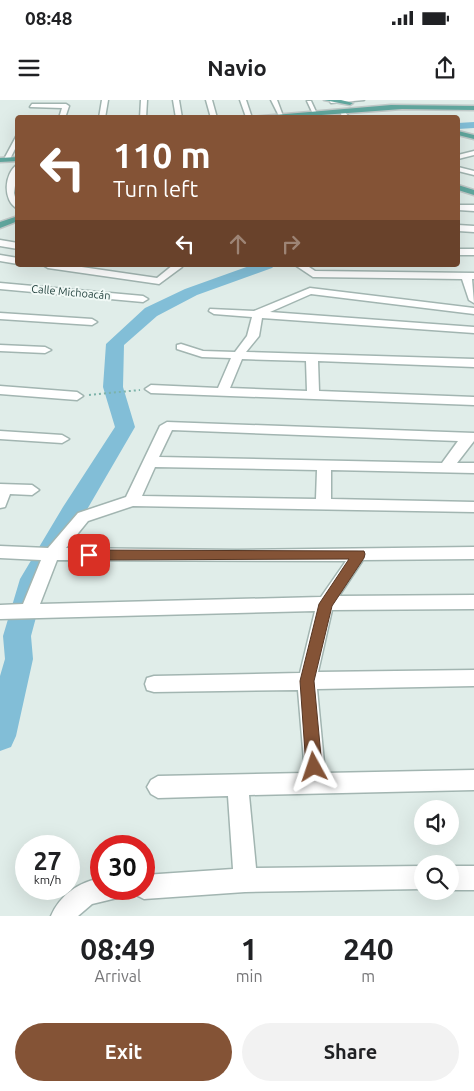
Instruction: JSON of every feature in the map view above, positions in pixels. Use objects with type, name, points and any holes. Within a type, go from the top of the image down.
[{"type":"main road","points":[[329,100],[402,111]]},
{"type":"main road","points":[[281,115],[341,111],[473,108]]},
{"type":"main road","points":[[460,132],[474,129]]},
{"type":"main road","points":[[460,133],[474,137]]},
{"type":"main road","points":[[460,188],[474,193]]},
{"type":"street","points":[[102,115],[105,100]]},
{"type":"street","points":[[143,115],[144,100]]},
{"type":"street","points":[[176,100],[178,115]]},
{"type":"street","points":[[209,100],[213,115]]},
{"type":"street","points":[[243,100],[248,115]]},
{"type":"street","points":[[274,100],[281,115]]},
{"type":"street","points":[[329,100],[360,100]]},
{"type":"street","points":[[309,102],[315,113]]},
{"type":"street","points":[[31,106],[64,105],[66,106],[63,115]]},
{"type":"street","points":[[341,111],[344,115]]},
{"type":"street","points":[[3,160],[15,140]]},
{"type":"street","points":[[460,148],[474,152]]},
{"type":"street","points":[[460,156],[474,152]]},
{"type":"street","points":[[460,157],[474,160]]},
{"type":"street","points":[[460,170],[474,174]]},
{"type":"street","points":[[15,173],[8,188],[12,201],[15,204]]},
{"type":"street","points":[[0,184],[11,183]]},
{"type":"street","points":[[460,208],[474,208]]},
{"type":"street","points":[[460,228],[474,229]]},
{"type":"street","points":[[0,243],[15,246]]},
{"type":"street","points":[[460,252],[474,252]]},
{"type":"street","points":[[0,258],[15,260]]},
{"type":"street","points":[[53,267],[94,283],[122,275],[160,281],[177,267],[190,268]]},
{"type":"street","points":[[94,283],[114,267]]},
{"type":"street","points":[[310,291],[316,270],[470,276],[474,300]]},
{"type":"street","points":[[122,275],[127,297]]},
{"type":"street","name":"Calle Michoacán","points":[[0,286],[94,283],[127,297],[143,298]]},
{"type":"street","points":[[258,313],[310,291],[474,310]]},
{"type":"street","points":[[214,311],[474,330]]},
{"type":"street","points":[[223,392],[238,355],[253,336],[258,313]]},
{"type":"street","points":[[0,316],[92,322]]},
{"type":"street","points":[[181,347],[202,354],[474,363]]},
{"type":"street","points":[[0,348],[45,350]]},
{"type":"street","points":[[312,358],[313,395]]},
{"type":"street","points":[[151,389],[474,402]]},
{"type":"street","points":[[0,390],[77,396]]},
{"type":"street","points":[[132,500],[148,462],[167,426],[471,437]]},
{"type":"street","points":[[0,435],[62,439]]},
{"type":"street","points":[[446,468],[471,437]]},
{"type":"street","points":[[148,462],[474,468]]},
{"type":"street","points":[[323,504],[324,466]]},
{"type":"street","points":[[2,494],[32,490]]},
{"type":"street","points":[[28,612],[51,555],[83,517],[132,500],[474,508]]},
{"type":"street","points":[[0,552],[51,555],[474,552]]},
{"type":"street","points":[[316,784],[307,681],[325,604],[359,554]]},
{"type":"street","points":[[0,612],[474,602]]},
{"type":"street","points":[[154,684],[474,678]]},
{"type":"street","points":[[158,787],[474,780]]},
{"type":"street","points":[[238,785],[245,880]]},
{"type":"street","points":[[155,886],[245,880],[414,878]]},
{"type":"street","points":[[459,878],[474,878]]},
{"type":"street","points":[[63,916],[76,901],[90,890]]},
{"type":"path","points":[[77,396],[151,389]]},
{"type":"waterway","points":[[460,126],[474,125]]},
{"type":"waterway","points":[[0,736],[19,659],[17,636],[33,579],[71,513],[125,427],[113,387],[115,344],[151,312],[191,292],[261,267]]},
{"type":"route","points":[[89,555],[359,554],[325,604],[307,681],[314,767]]}]
